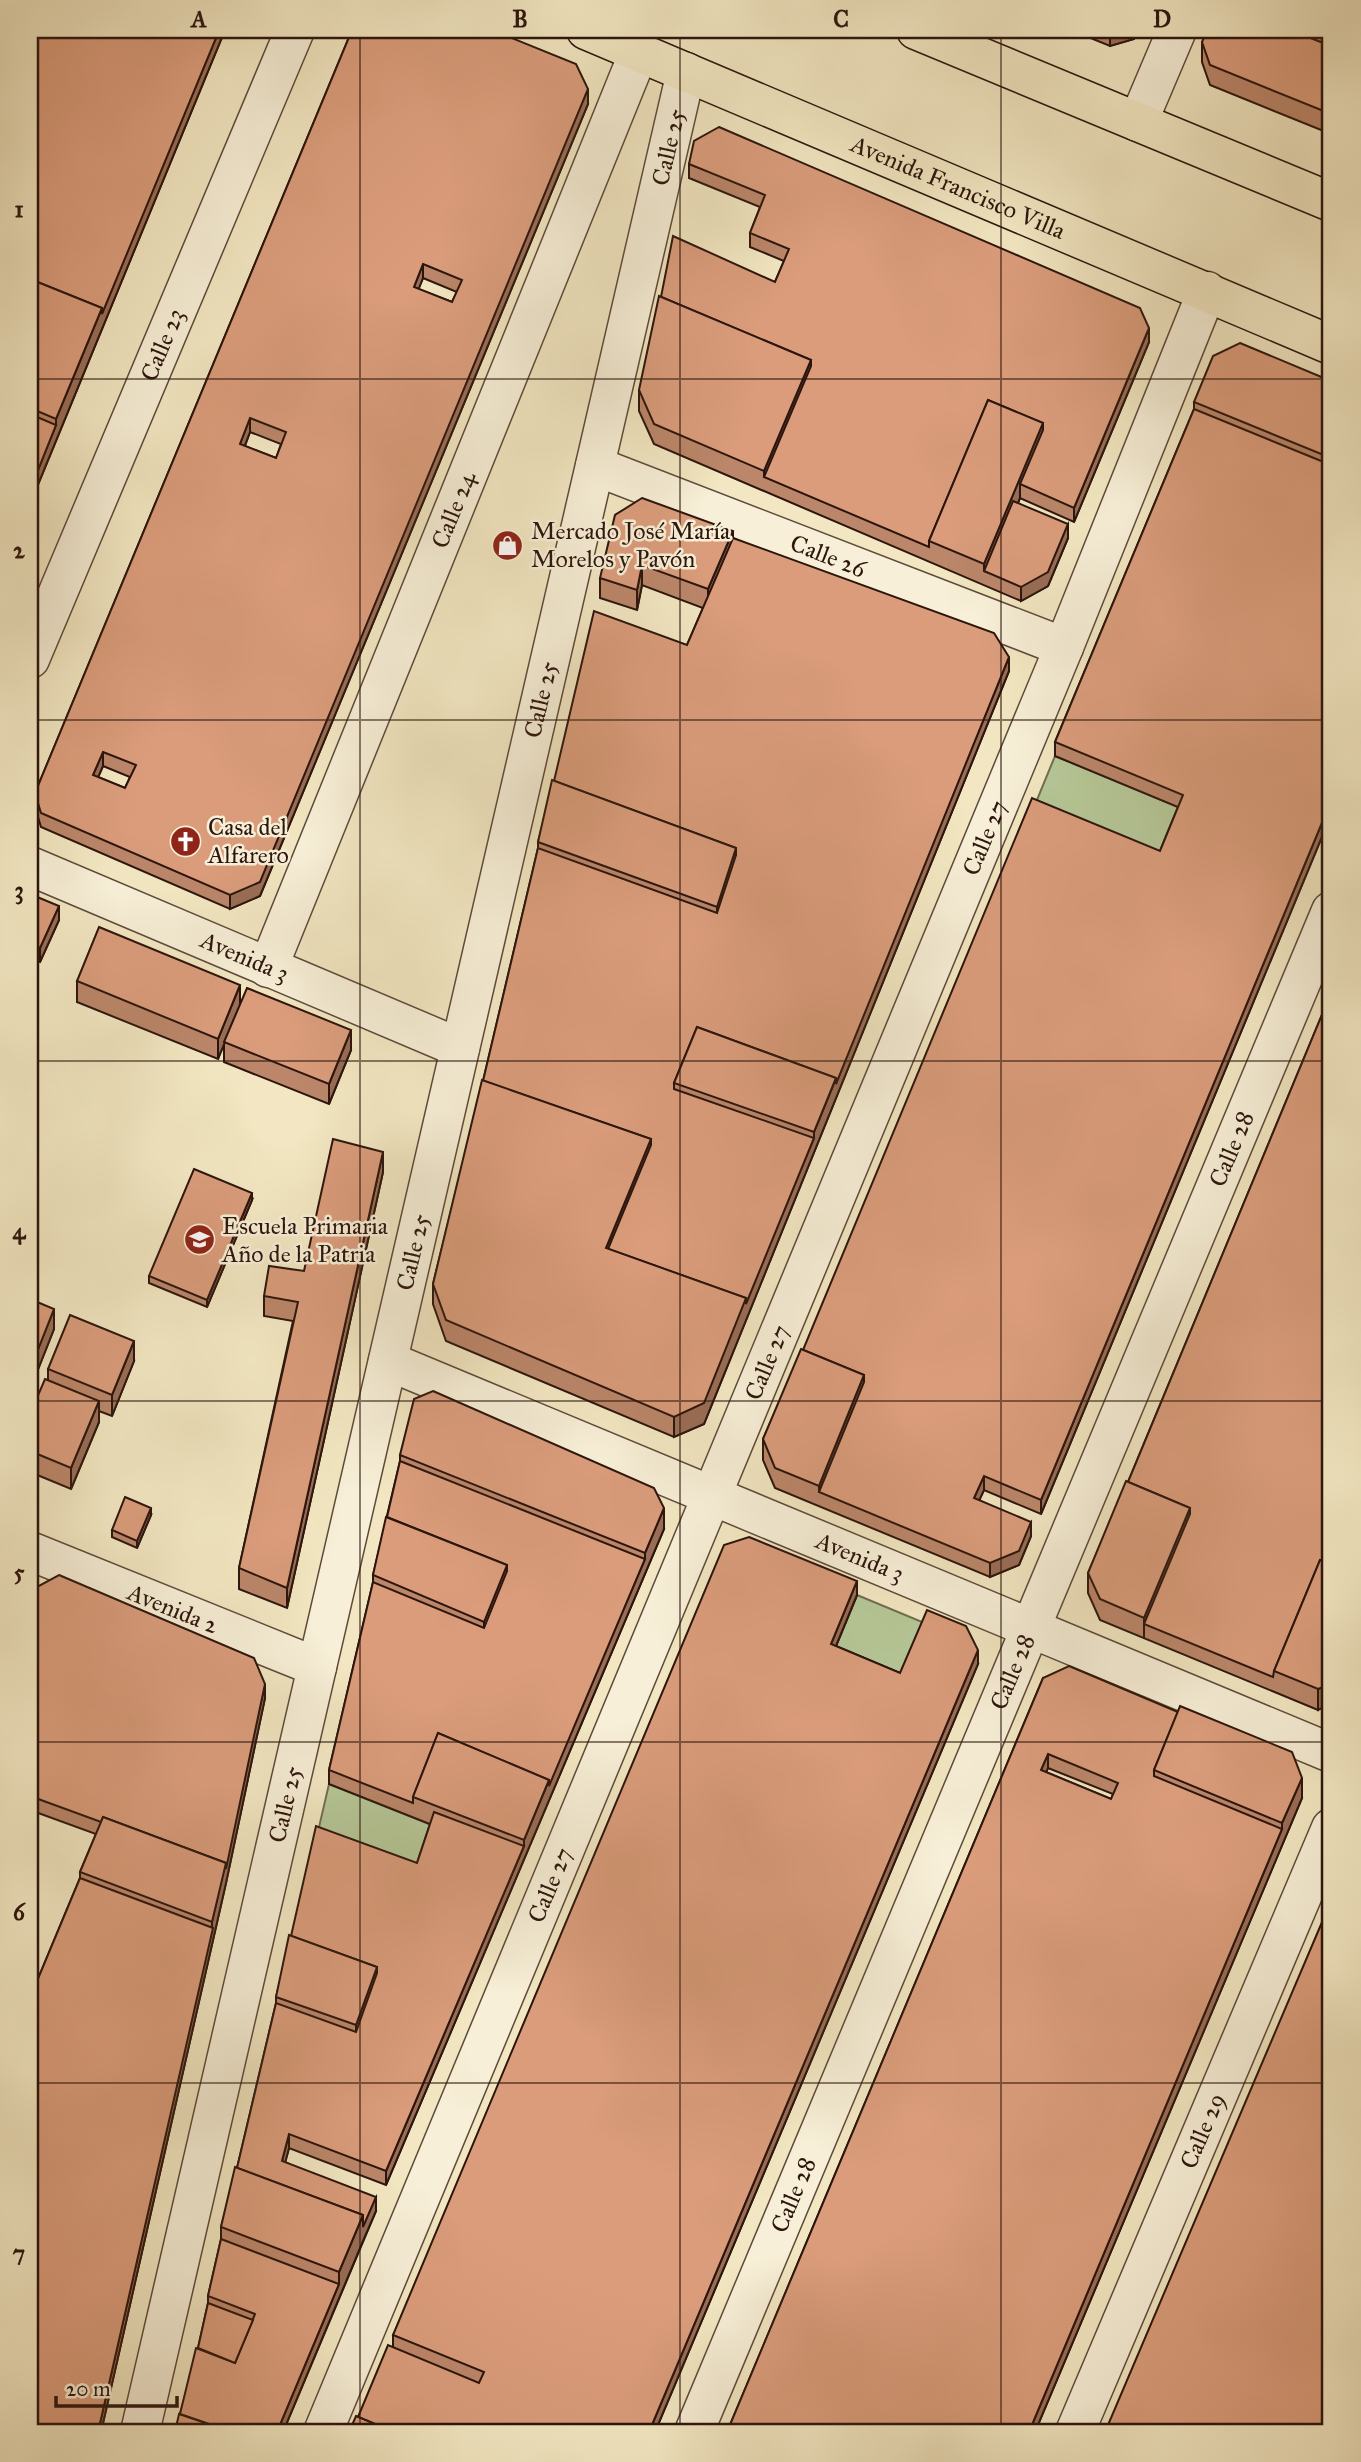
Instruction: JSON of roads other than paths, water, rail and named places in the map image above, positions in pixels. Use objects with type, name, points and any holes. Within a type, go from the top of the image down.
[{"type":"main road","name":"Avenida Francisco Villa","points":[[586,30],[1331,345]]},
{"type":"main road","points":[[916,30],[1331,202]]},
{"type":"street","name":"Calle 23","points":[[30,659],[295,30]]},
{"type":"street","points":[[1138,122],[1177,30]]},
{"type":"street","name":"Calle 24","points":[[268,968],[639,52]]},
{"type":"street","name":"Calle 25","points":[[140,2432],[686,72]]},
{"type":"street","name":"Calle 27","points":[[323,2432],[1064,647],[1207,291]]},
{"type":"street","name":"Calle 26","points":[[594,466],[1064,647]]},
{"type":"street","name":"Avenida 3","points":[[30,866],[460,1048]]},
{"type":"street","name":"Calle 28","points":[[694,2432],[1331,911]]},
{"type":"street","name":"Avenida 3","points":[[388,1361],[1331,1753]]},
{"type":"street","name":"Avenida 2","points":[[30,1551],[317,1667]]},
{"type":"street","name":"Calle 29","points":[[1075,2432],[1331,1828]]},
{"type":"place","name":"Mercado José María Morelos y Pavón","points":[[508,545]]},
{"type":"place","name":"Casa del Alfarero","points":[[185,841]]},
{"type":"place","name":"Escuela Primaria Año de la Patria","points":[[199,1240]]}]
